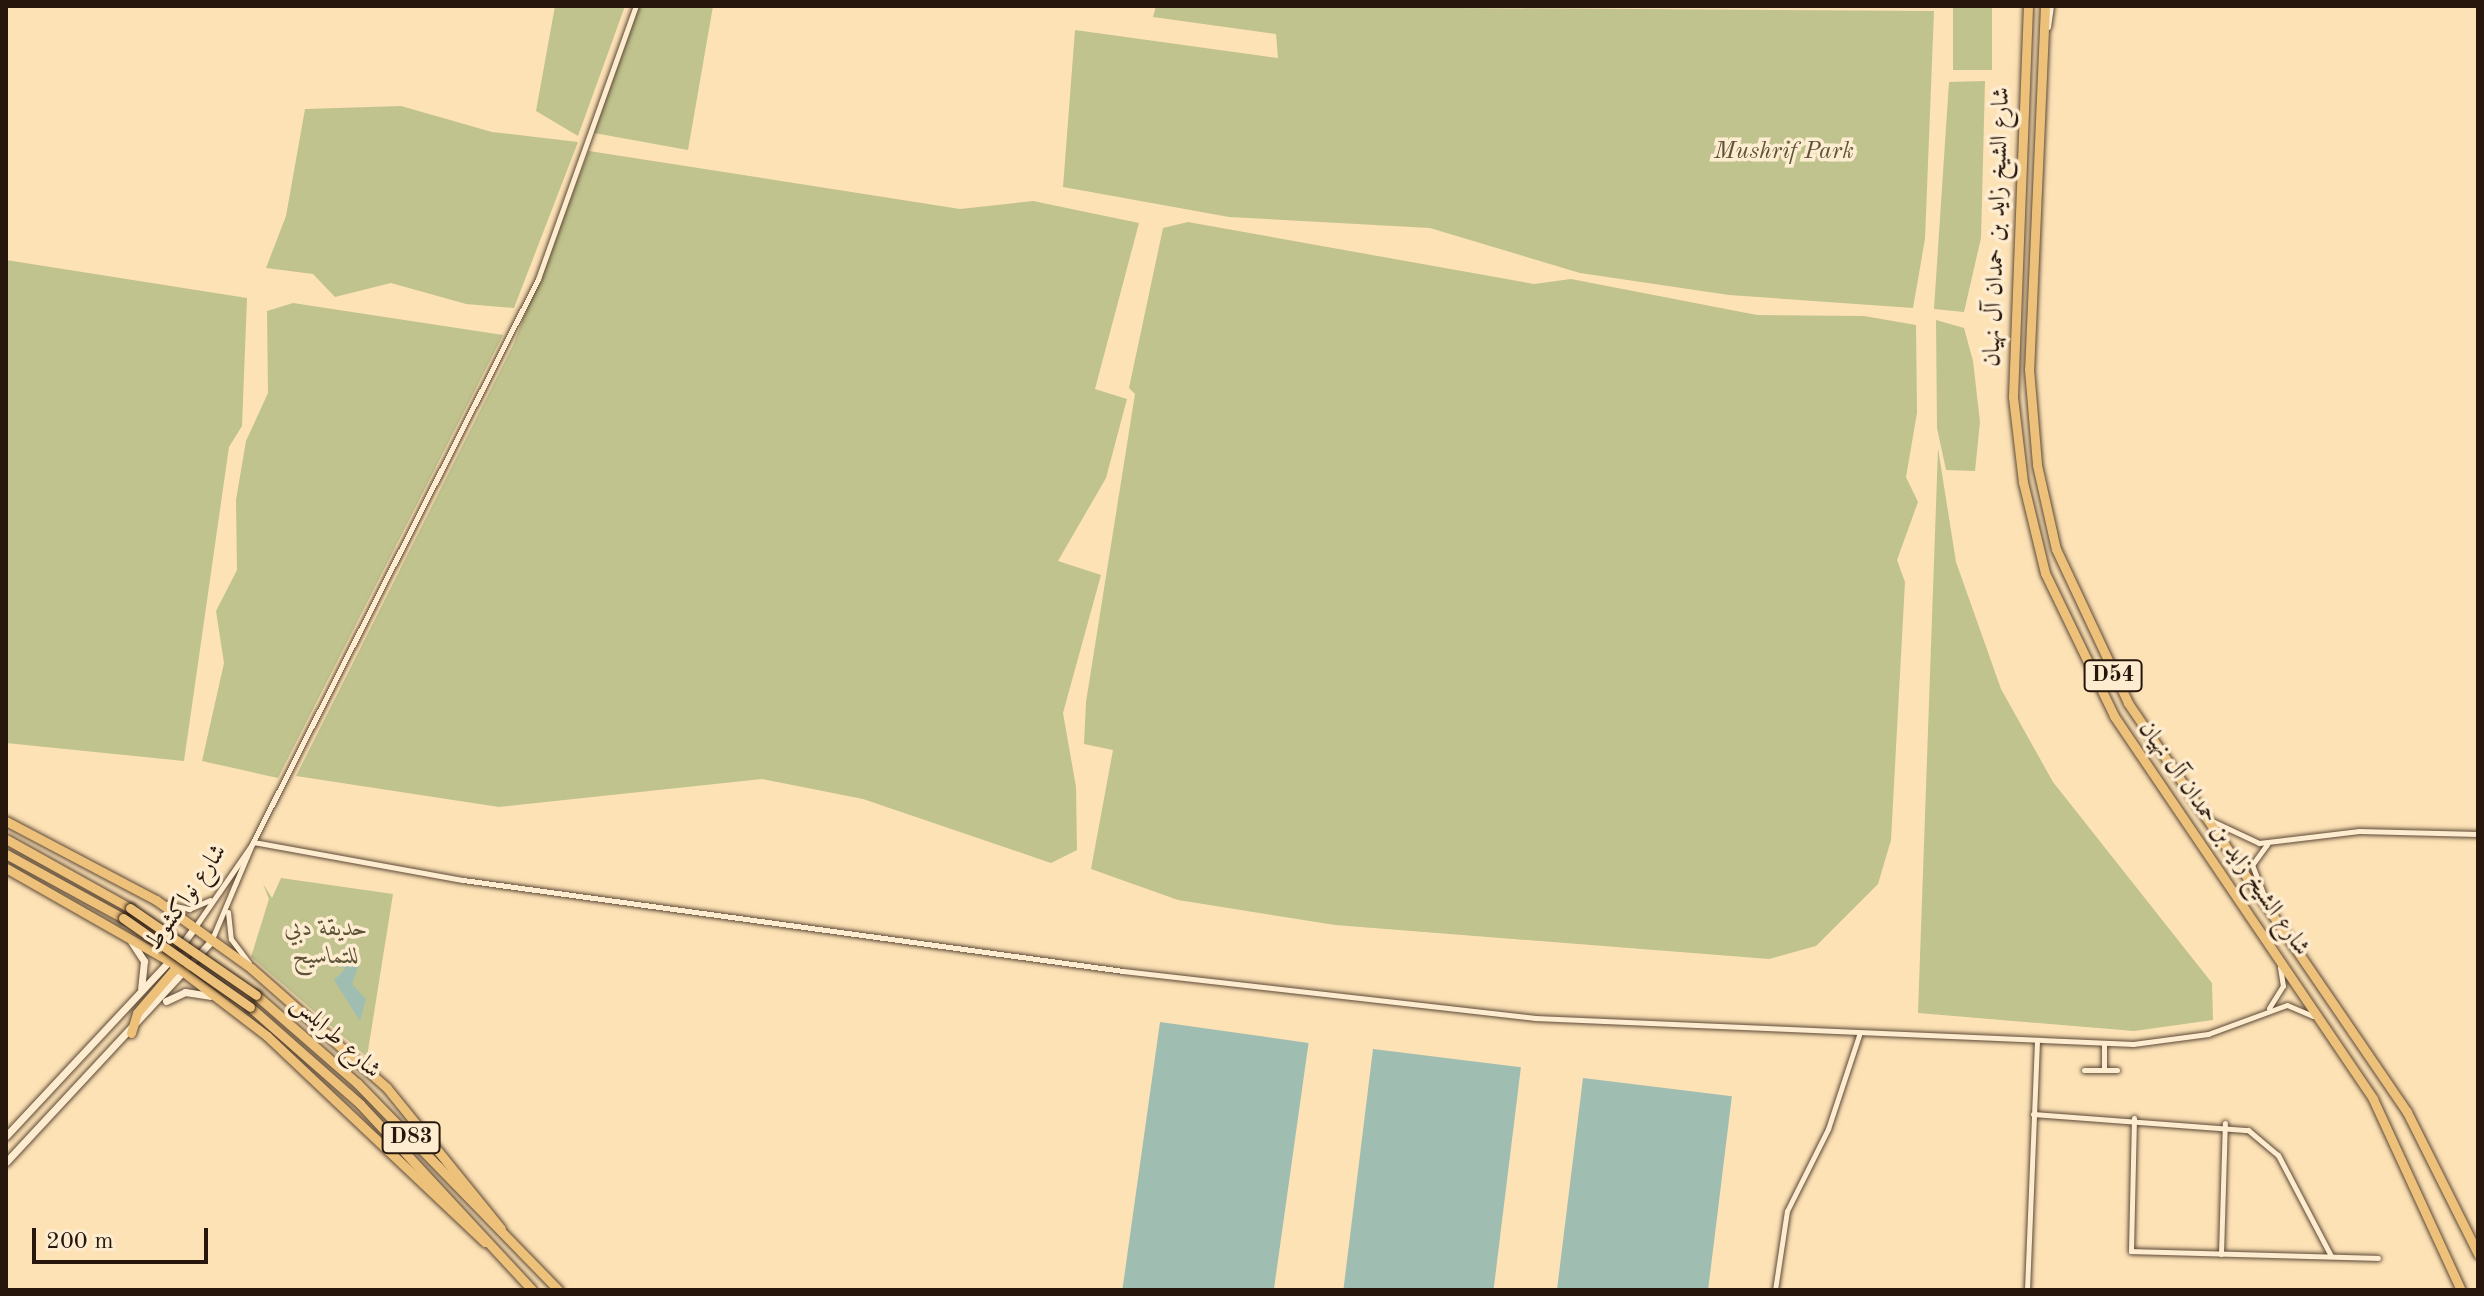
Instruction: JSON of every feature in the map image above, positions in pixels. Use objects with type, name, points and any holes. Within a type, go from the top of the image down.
[{"type":"highway","name":"شارع الشيخ زايد بن حمدان آل نهيان","points":[[2028,6],[2012,366],[2032,528],[2088,671],[2340,1046],[2408,1166],[2461,1290]]},
{"type":"highway","name":"شارع الشيخ زايد بن حمدان آل نهيان","points":[[2045,6],[2029,369],[2045,508],[2100,652],[2205,815],[2414,1124],[2478,1254]]},
{"type":"highway","points":[[6,821],[156,900],[251,968],[387,1088],[501,1229]]},
{"type":"highway","name":"شارع طرابلس","points":[[6,839],[130,908],[256,995],[357,1083],[558,1290]]},
{"type":"highway","name":"شارع طرابلس","points":[[6,854],[123,918],[250,1007],[360,1104],[532,1290]]},
{"type":"highway","points":[[6,868],[125,934],[187,974],[320,1080],[485,1242]]},
{"type":"highway","points":[[131,1033],[137,1013],[173,964],[193,947],[194,928]]},
{"type":"street","points":[[636,6],[538,279],[253,842],[447,878],[1372,1001],[1859,1035],[2104,1043],[2196,1037],[2268,1009],[2303,1008],[2340,1046]]},
{"type":"street","points":[[2043,52],[2051,6]]},
{"type":"street","points":[[2205,815],[2240,840],[2269,843],[2359,831],[2478,834]]},
{"type":"street","name":"شارع نواكشوط","points":[[194,928],[253,842]]},
{"type":"street","name":"شارع نواكشوط","points":[[6,1162],[187,974],[212,940],[253,842]]},
{"type":"street","points":[[2268,905],[2252,859],[2269,843]]},
{"type":"street","points":[[156,900],[189,909],[217,894]]},
{"type":"street","points":[[230,903],[231,939],[251,968]]},
{"type":"street","points":[[2260,927],[2284,980],[2268,1009]]},
{"type":"street","points":[[125,934],[144,961],[139,994]]},
{"type":"street","name":"شارع نواكشوط","points":[[6,1136],[139,994],[173,964]]},
{"type":"street","points":[[157,1006],[190,992],[227,1006]]},
{"type":"street","points":[[1775,1290],[1787,1211],[1828,1129],[1859,1035]]},
{"type":"street","points":[[2027,1290],[2037,1041]]},
{"type":"street","points":[[2104,1043],[2104,1070]]},
{"type":"street","points":[[2084,1070],[2117,1070]]},
{"type":"street","points":[[2033,1114],[2225,1123],[2273,1149],[2331,1256]]},
{"type":"street","points":[[2134,1118],[2129,1250],[2378,1258]]},
{"type":"street","points":[[2221,1254],[2225,1123]]},
{"type":"green space","points":[[555,6],[625,6],[578,136],[536,111]]},
{"type":"green space","points":[[639,6],[713,6],[688,150],[594,133]]},
{"type":"green space","name":"Mushrif Park","points":[[1156,6],[1934,11],[1925,239],[1913,308],[1729,295],[1580,273],[1430,228],[1229,217],[1063,187],[1075,30],[1278,58],[1276,34],[1153,17]]},
{"type":"green space","points":[[1953,6],[1992,6],[1992,70],[1953,70]]},
{"type":"green space","points":[[1985,81],[1981,238],[1964,312],[1934,309],[1949,82]]},
{"type":"green space","points":[[401,106],[492,132],[578,142],[514,308],[466,304],[391,283],[335,297],[313,274],[266,268],[286,216],[305,109]]},
{"type":"green space","points":[[589,151],[960,209],[1033,201],[1139,223],[1095,389],[1127,399],[1106,478],[1058,561],[1101,575],[1063,713],[1076,787],[1077,850],[1051,863],[863,799],[762,779],[499,807],[296,776],[513,345]]},
{"type":"green space","points":[[1188,222],[1534,284],[1571,279],[1757,315],[1864,316],[1916,325],[1917,413],[1906,477],[1918,502],[1897,560],[1905,582],[1891,840],[1878,884],[1816,946],[1769,959],[1335,925],[1178,900],[1091,869],[1113,750],[1084,744],[1086,702],[1135,394],[1129,388],[1163,228]]},
{"type":"green space","points":[[6,260],[247,298],[242,426],[229,447],[184,761],[6,743]]},
{"type":"green space","points":[[293,303],[503,335],[278,778],[202,761],[224,663],[216,611],[237,570],[236,500],[246,441],[268,393],[267,311]]},
{"type":"green space","points":[[1936,320],[1964,328],[1973,361],[1980,422],[1975,471],[1946,470],[1937,428]]},
{"type":"green space","points":[[1938,448],[1956,562],[2001,689],[2053,782],[2212,983],[2213,1020],[2134,1031],[1918,1013]]},
{"type":"green space","name":"حديقة دبي للتماسيح","points":[[281,878],[393,894],[367,1057],[251,957],[269,899],[263,884],[272,898]]},
{"type":"shaded area","points":[[344,953],[360,962],[352,984],[366,999],[360,1021],[334,980],[345,969],[334,961]]},
{"type":"shaded area","points":[[1160,1022],[1309,1043],[1274,1290],[1122,1289]]},
{"type":"shaded area","points":[[1373,1049],[1521,1067],[1494,1290],[1343,1290]]},
{"type":"shaded area","points":[[1583,1078],[1732,1096],[1708,1290],[1557,1290]]}]
